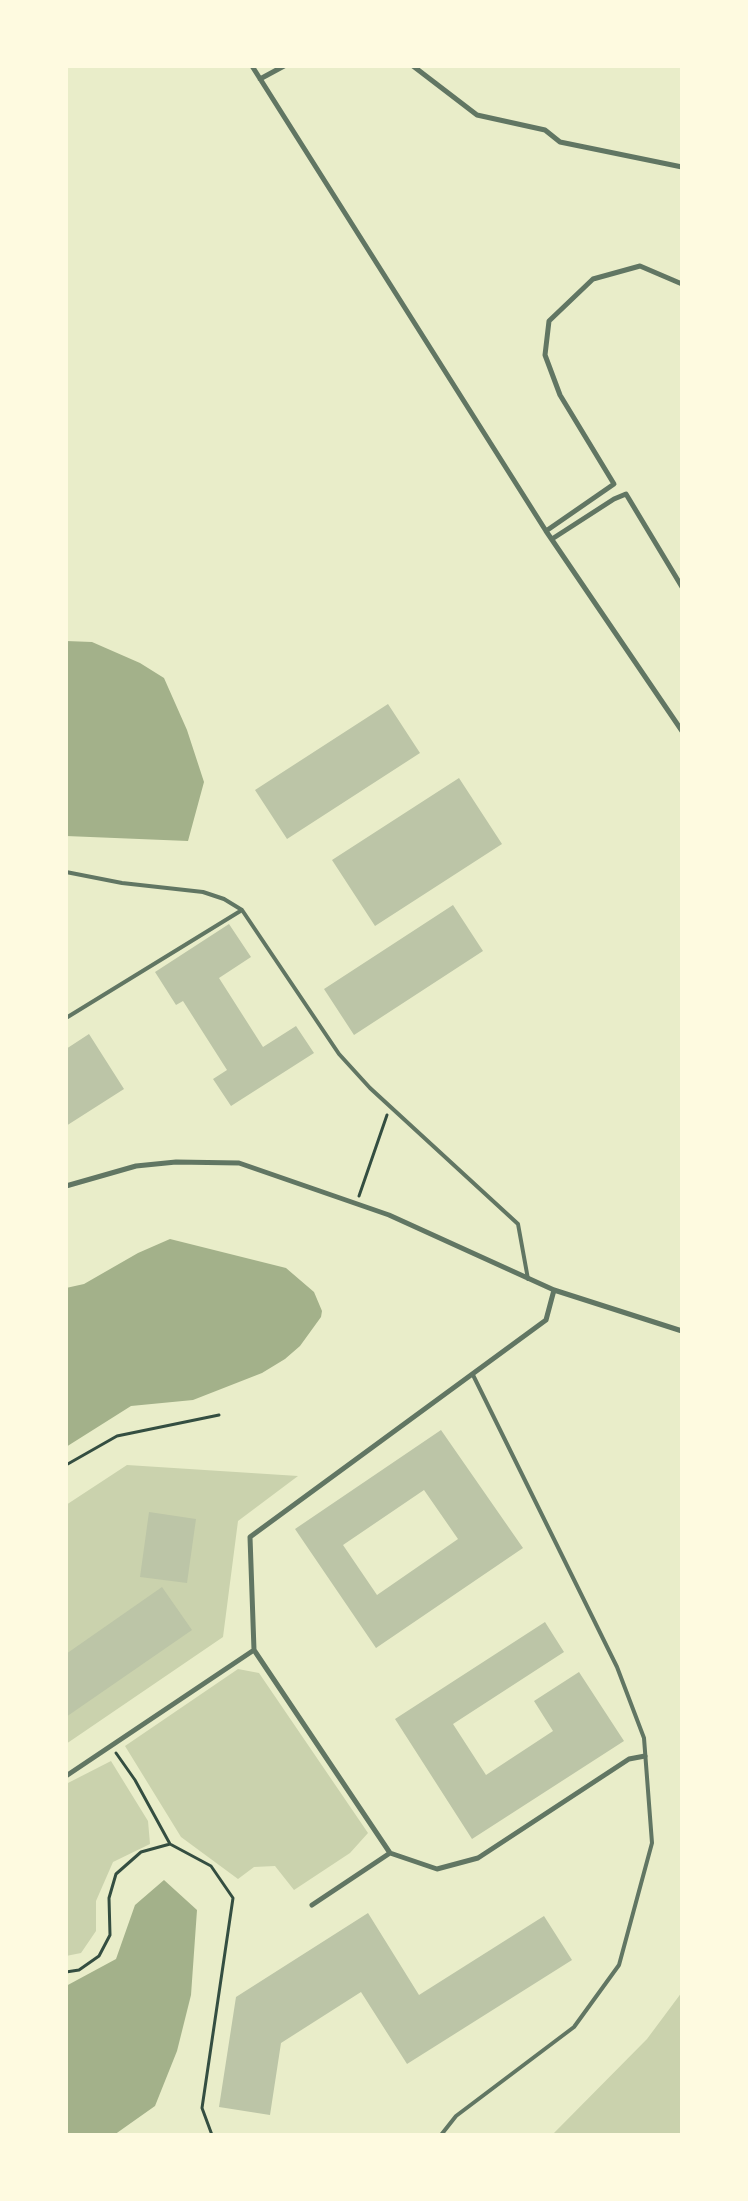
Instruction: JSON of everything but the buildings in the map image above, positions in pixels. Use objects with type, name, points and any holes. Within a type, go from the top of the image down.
[{"type":"street","points":[[252,66],[546,531],[682,731]]},
{"type":"street","points":[[260,79],[284,66]]},
{"type":"street","points":[[413,66],[476,116],[545,130],[560,142],[682,167]]},
{"type":"street","points":[[546,531],[614,484],[560,395],[545,355],[549,321],[593,279],[640,266],[682,284]]},
{"type":"street","points":[[552,539],[626,494],[682,587]]},
{"type":"street","points":[[66,1186],[136,1166],[176,1162],[239,1164],[389,1215],[528,1280],[554,1290],[682,1331]]},
{"type":"street","points":[[554,1290],[546,1320],[250,1537],[254,1650],[390,1853],[437,1869],[478,1858],[629,1759],[645,1756]]},
{"type":"street","points":[[66,1776],[254,1650]]},
{"type":"street","points":[[312,1905],[390,1853]]},
{"type":"lane","points":[[66,872],[122,883],[202,892],[224,899],[242,910],[339,1054],[391,1108],[518,1224],[528,1280]]},
{"type":"lane","points":[[66,1018],[242,910]]},
{"type":"lane","points":[[440,2135],[456,2116],[574,2027],[620,1965],[652,1843],[644,1738],[616,1667],[473,1375]]},
{"type":"path","points":[[355,1205],[379,1142],[381,1129],[391,1108]]},
{"type":"path","points":[[66,1465],[118,1436],[219,1415]]},
{"type":"path","points":[[111,1746],[135,1780],[170,1844],[211,1866],[233,1898],[202,2108],[212,2135]]},
{"type":"path","points":[[66,1972],[79,1970],[99,1956],[110,1935],[109,1898],[116,1874],[141,1852],[170,1844]]},
{"type":"shaded area","points":[[66,641],[92,642],[140,663],[164,678],[187,730],[204,782],[188,841],[66,836]]},
{"type":"shaded area","points":[[170,1239],[286,1268],[314,1292],[322,1311],[321,1317],[300,1346],[285,1359],[262,1373],[193,1400],[131,1406],[66,1447],[66,1288],[84,1284],[138,1253]]},
{"type":"shaded area","points":[[127,1465],[298,1476],[238,1521],[223,1637],[66,1744],[66,1505]]},
{"type":"shaded area","points":[[238,1669],[259,1673],[368,1833],[350,1853],[294,1890],[275,1866],[254,1867],[238,1879],[181,1837],[125,1746]]},
{"type":"shaded area","points":[[111,1761],[148,1821],[150,1844],[113,1862],[96,1901],[96,1931],[81,1953],[66,1956],[66,1784]]},
{"type":"shaded area","points":[[164,1880],[197,1910],[191,1995],[177,2051],[155,2106],[114,2135],[66,2135],[66,1986],[116,1959],[135,1905]]},
{"type":"shaded area","points":[[682,1992],[682,2135],[552,2135],[647,2039]]}]
